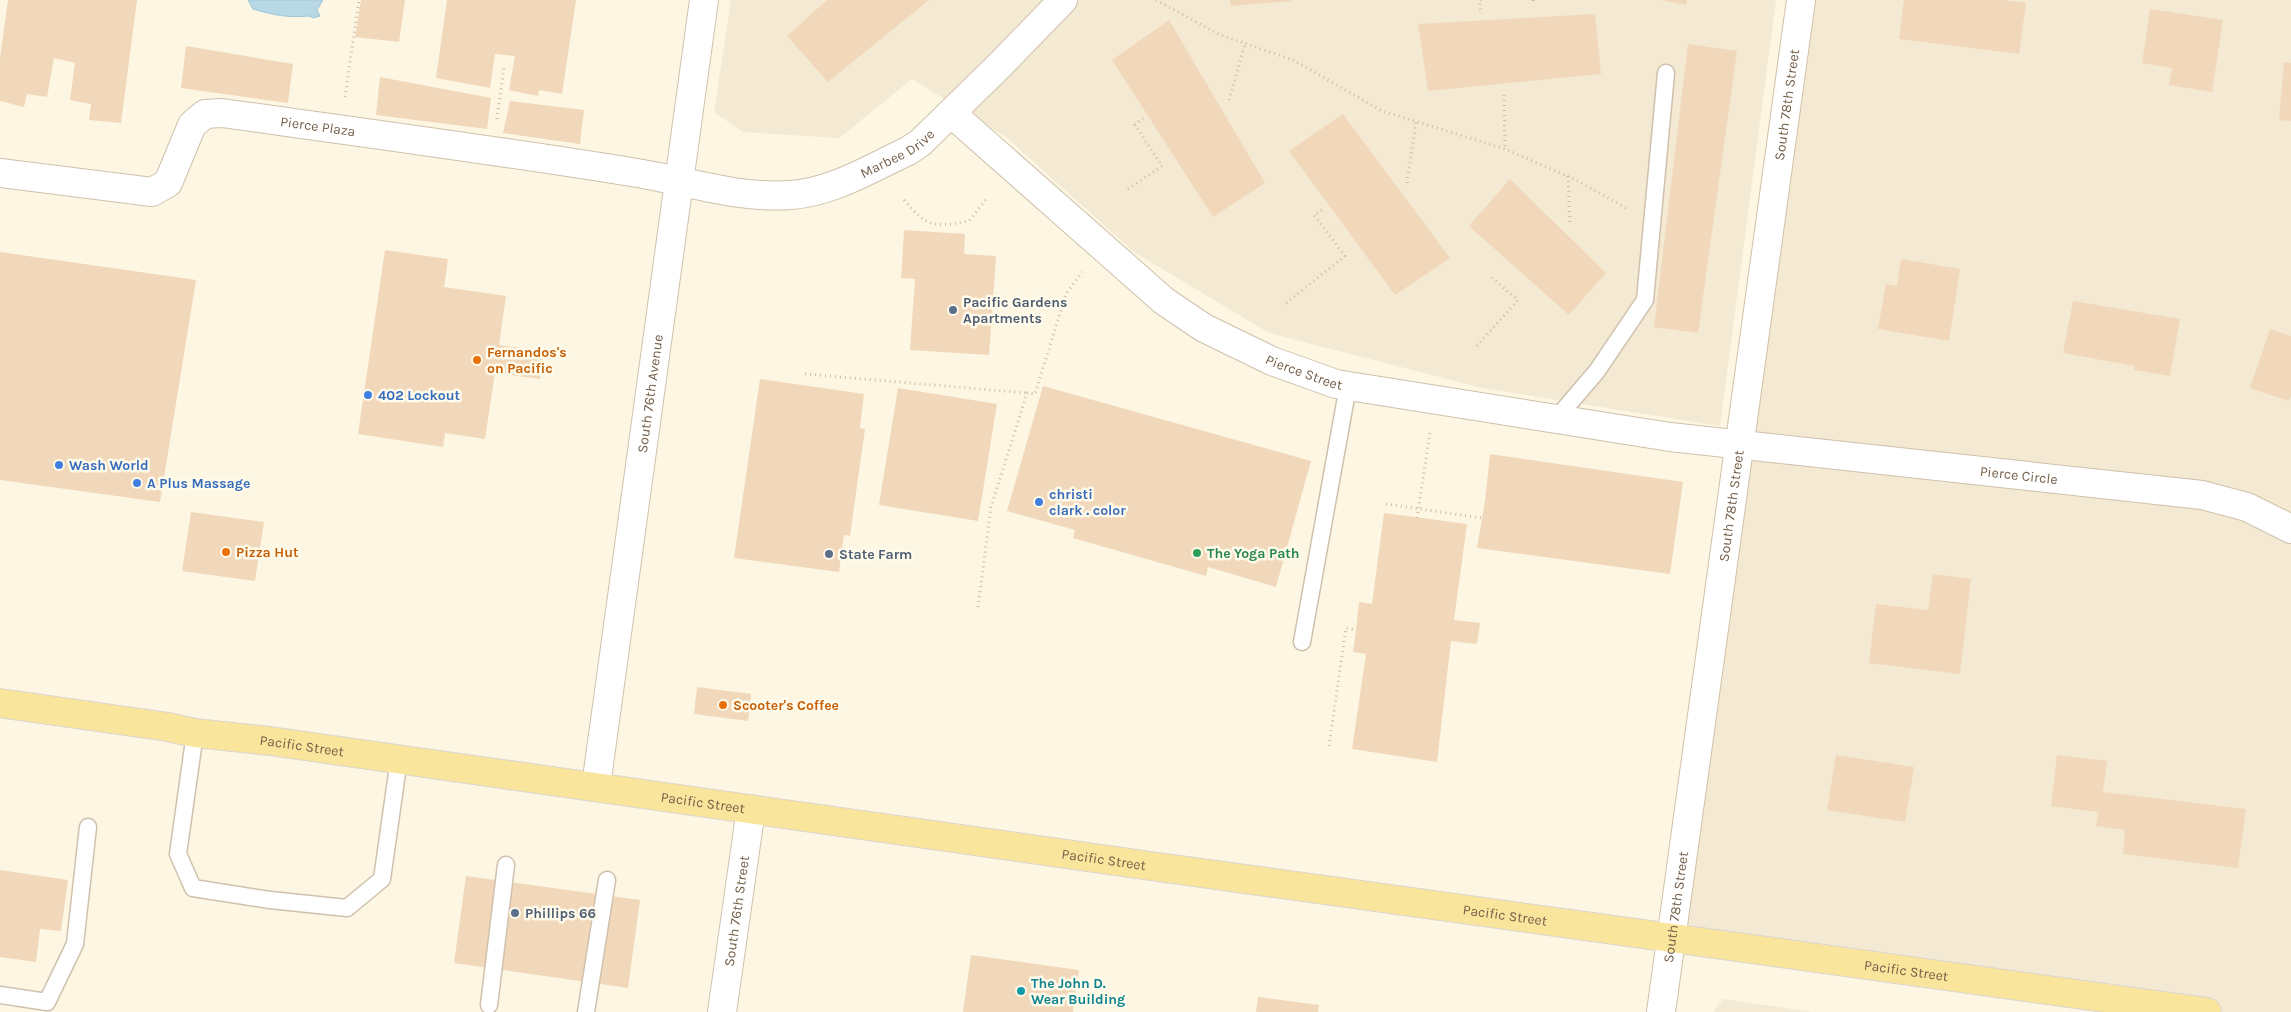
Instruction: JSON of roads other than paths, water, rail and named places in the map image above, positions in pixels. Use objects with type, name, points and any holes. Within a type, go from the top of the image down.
[{"type":"main road","name":"Pacific Street","points":[[0,703],[168,727],[195,733],[270,741],[596,786],[751,810],[2208,1012]]},
{"type":"street","name":"South 76th Avenue","points":[[596,786],[704,0]]},
{"type":"street","name":"Marbee Drive","points":[[679,182],[720,190],[762,195],[792,195],[824,190],[908,152],[1000,65],[1062,0]]},
{"type":"street","name":"South 78th Street","points":[[1661,1012],[1801,0]]},
{"type":"street","name":"Pierce Plaza","points":[[0,173],[152,192],[168,183],[192,125],[205,114],[222,113],[633,172],[679,182]]},
{"type":"street","name":"Pierce Street","points":[[951,113],[1164,301],[1204,328],[1272,361],[1336,384],[1670,436],[1741,444]]},
{"type":"street","name":"Pierce Circle","points":[[1741,444],[2202,495],[2247,507],[2291,529]]},
{"type":"street","name":"South 76th Street","points":[[722,1012],[751,810]]},
{"type":"lane","points":[[1556,419],[1597,371],[1645,300],[1666,73]]},
{"type":"lane","points":[[1302,642],[1348,386]]},
{"type":"lane","points":[[195,733],[178,854],[193,888],[270,900],[347,908],[382,879],[399,759]]},
{"type":"lane","points":[[0,995],[47,1002],[75,944],[88,827]]},
{"type":"lane","points":[[489,1005],[506,865]]},
{"type":"lane","points":[[586,1012],[606,880]]},
{"type":"water","points":[[248,0],[323,0],[317,10],[320,16],[313,18],[309,16],[281,16],[260,11],[253,9]]},
{"type":"place","name":"Pacific Gardens Apartments","points":[[953,310]]},
{"type":"place","name":"Fernandos's on Pacific","points":[[477,360]]},
{"type":"place","name":"402 Lockout","points":[[368,395]]},
{"type":"place","name":"Wash World","points":[[59,465]]},
{"type":"place","name":"A Plus Massage","points":[[137,483]]},
{"type":"place","name":"christi clark . color","points":[[1039,502]]},
{"type":"place","name":"Pizza Hut","points":[[226,552]]},
{"type":"place","name":"The Yoga Path","points":[[1197,553]]},
{"type":"place","name":"State Farm","points":[[829,554]]},
{"type":"place","name":"Scooter's Coffee","points":[[723,705]]},
{"type":"place","name":"Phillips 66","points":[[515,913]]},
{"type":"place","name":"The John D. Wear Building","points":[[1021,991]]}]
